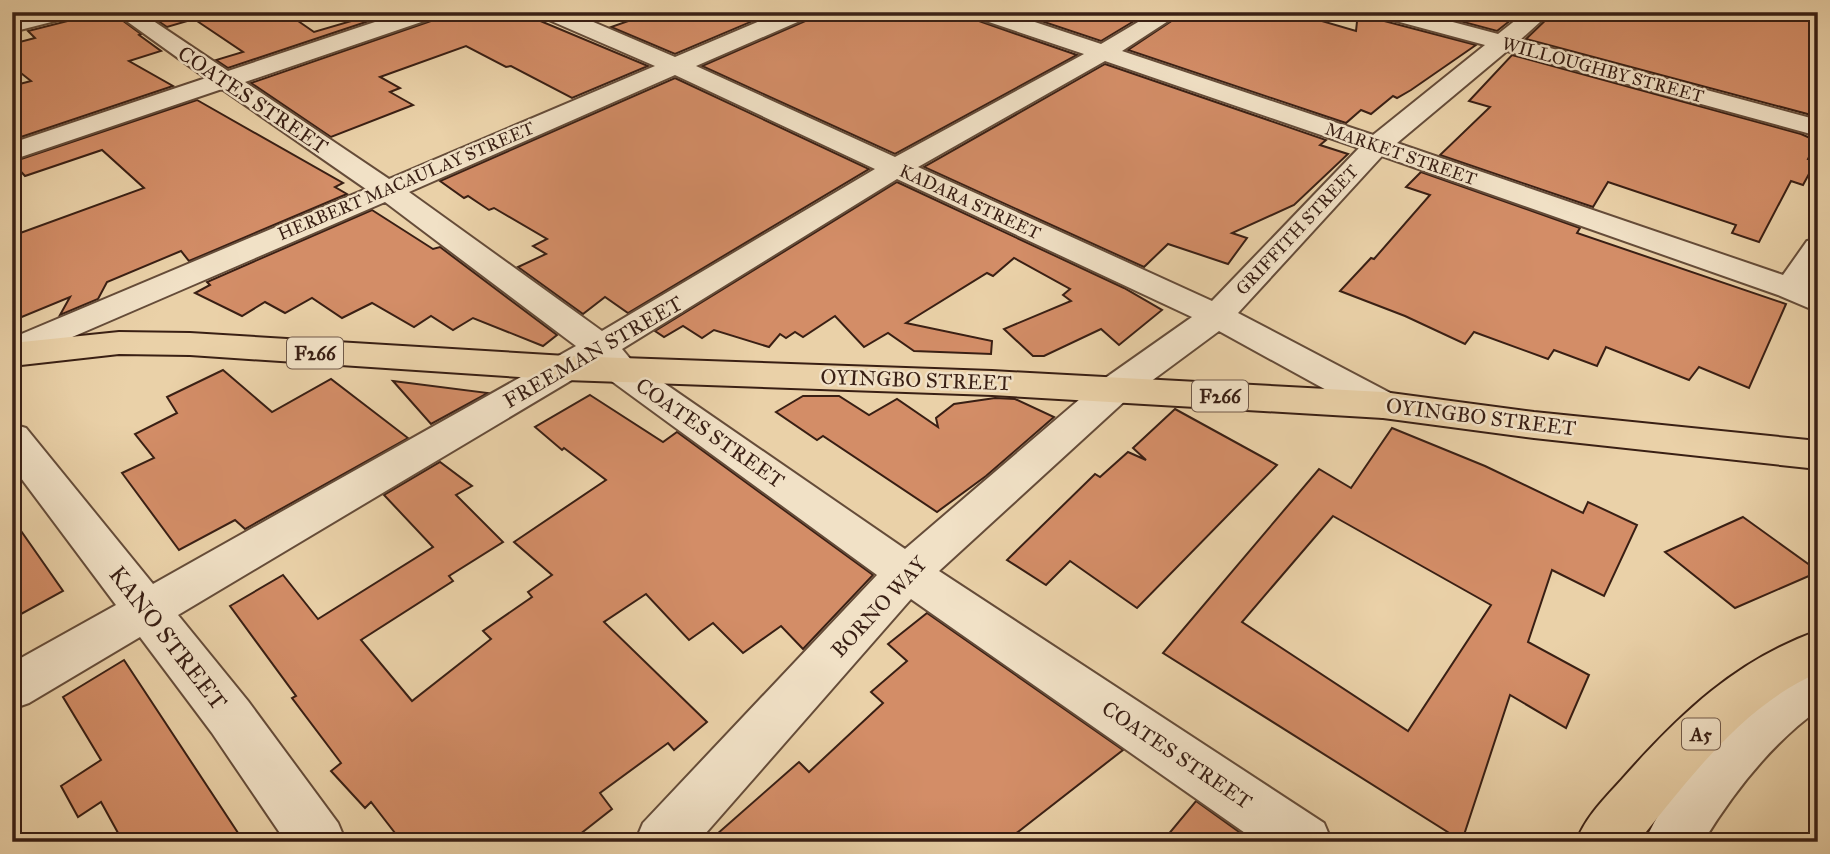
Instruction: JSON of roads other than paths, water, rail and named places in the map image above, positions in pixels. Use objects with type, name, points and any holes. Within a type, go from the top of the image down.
[{"type":"highway","name":"OYINGBO STREET","points":[[12,354],[120,343],[190,344],[566,368],[610,358],[1383,405],[1534,425],[1818,455]]},
{"type":"highway","name":"F266","points":[[1751,447],[1818,467]]},
{"type":"highway","name":"A5","points":[[1603,842],[1655,780],[1731,703],[1794,658],[1818,651]]},
{"type":"street","points":[[12,25],[63,12]]},
{"type":"street","name":"COATES STREET","points":[[125,12],[387,190],[610,358],[907,573],[1305,842]]},
{"type":"street","points":[[12,152],[428,12]]},
{"type":"street","name":"KADARA STREET","points":[[550,12],[675,66],[1217,316],[1383,405]]},
{"type":"street","name":"HERBERT MACAULAY STREET","points":[[12,354],[250,248],[801,12]]},
{"type":"street","name":"MARKET STREET","points":[[982,12],[1377,145],[1804,295]]},
{"type":"street","name":"FREEMAN STREET","points":[[610,358],[896,168],[1105,52],[1171,12]]},
{"type":"street","name":"WILLOUGHBY STREET","points":[[1389,12],[1818,128]]},
{"type":"street","name":"GRIFFITH STREET","points":[[1114,390],[1217,316],[1377,145],[1540,12]]},
{"type":"street","points":[[1809,12],[1818,14]]},
{"type":"street","points":[[1804,295],[1818,248]]},
{"type":"street","name":"FREEMAN STREET","points":[[12,688],[566,368]]},
{"type":"street","name":"BORNO WAY","points":[[662,842],[907,573],[1114,390]]},
{"type":"street","name":"KANO STREET","points":[[12,438],[230,717],[319,842]]},
{"type":"street","points":[[1676,834],[1728,764],[1760,729],[1818,683]]}]
